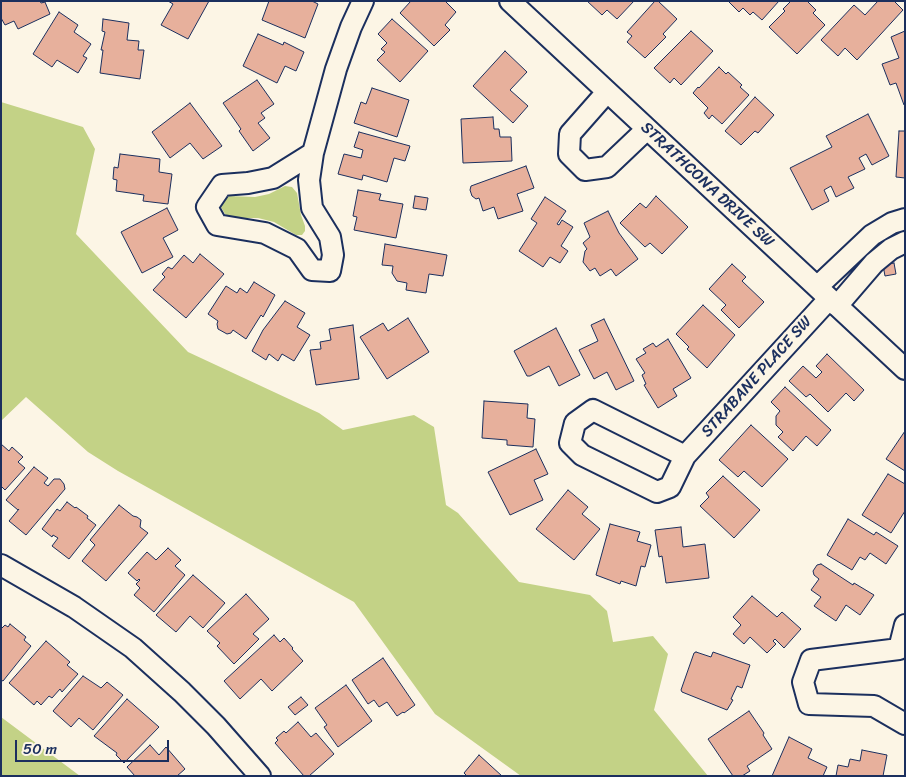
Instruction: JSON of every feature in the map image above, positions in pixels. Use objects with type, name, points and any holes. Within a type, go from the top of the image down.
[{"type":"street","points":[[313,152],[273,178],[248,183],[222,185],[207,207],[217,224],[265,233],[296,249],[312,270],[330,271],[334,255],[330,236],[312,208],[309,180],[313,152],[336,69],[350,27],[363,1]]},
{"type":"street","name":"STRATHCONA DRIVE SW","points":[[510,1],[905,369]]},
{"type":"street","points":[[607,92],[570,134],[569,154],[584,170],[607,167],[646,129]]},
{"type":"street","points":[[828,297],[872,235],[892,223],[905,219]]},
{"type":"street","points":[[828,297],[891,249],[905,242]]},
{"type":"street","name":"STRABANE PLACE SW","points":[[686,456],[593,410],[575,423],[570,442],[582,455],[657,492],[670,487],[686,456],[828,297]]},
{"type":"street","points":[[1,564],[74,607],[133,648],[216,726],[260,776]]},
{"type":"street","points":[[905,625],[902,652],[812,660],[803,682],[809,704],[874,706],[905,724]]},
{"type":"green space","points":[[1,102],[83,127],[95,149],[76,234],[188,352],[319,413],[343,430],[414,415],[434,427],[446,505],[458,513],[519,582],[590,595],[607,611],[613,642],[653,636],[668,654],[654,710],[708,776],[521,776],[435,714],[354,602],[118,471],[88,452],[26,397],[1,421]]},
{"type":"green space","points":[[285,186],[292,187],[297,193],[305,226],[305,231],[302,235],[296,235],[274,222],[258,218],[232,218],[225,214],[221,207],[223,201],[229,196],[255,197],[269,194]]},
{"type":"green space","points":[[1,717],[80,776],[1,776]]},
{"type":"building","points":[[1,1],[45,2],[50,14],[18,29],[14,21],[5,25],[1,18]]},
{"type":"building","points":[[168,1],[209,1],[188,39],[161,25],[173,4]]},
{"type":"building","points":[[269,1],[312,1],[318,4],[305,38],[262,20]]},
{"type":"building","points":[[411,1],[445,1],[456,12],[445,25],[450,30],[434,46],[400,13]]},
{"type":"building","points":[[587,1],[634,1],[617,19],[607,10],[602,15]]},
{"type":"building","points":[[655,1],[658,1],[677,19],[663,34],[666,37],[645,58],[627,42],[632,36],[627,32]]},
{"type":"building","points":[[730,1],[779,1],[762,20],[753,12],[750,15],[743,8],[739,12]]},
{"type":"building","points":[[791,1],[807,1],[816,10],[813,13],[825,25],[797,54],[769,27],[785,11],[783,9]]},
{"type":"building","points":[[878,1],[894,1],[903,10],[857,60],[845,48],[838,56],[821,40],[854,5],[865,15]]},
{"type":"building","points":[[59,12],[78,25],[74,32],[91,44],[83,56],[87,58],[78,73],[57,60],[52,67],[33,54]]},
{"type":"building","points":[[103,19],[129,23],[127,40],[139,41],[138,50],[144,50],[140,79],[100,73],[103,50],[101,50],[105,32],[102,31]]},
{"type":"building","points":[[392,19],[428,51],[400,82],[377,60],[385,52],[381,49],[387,43],[378,34]]},
{"type":"building","points":[[691,31],[713,51],[681,85],[674,78],[670,83],[654,68]]},
{"type":"building","points":[[905,31],[904,105],[896,83],[890,85],[882,64],[899,58],[891,37]]},
{"type":"building","points":[[258,34],[283,45],[284,42],[304,52],[296,71],[285,66],[277,83],[243,66]]},
{"type":"building","points":[[505,51],[527,72],[510,90],[528,106],[513,123],[473,86]]},
{"type":"building","points":[[719,67],[726,74],[728,72],[742,85],[740,87],[749,95],[722,124],[712,115],[709,119],[704,113],[708,108],[693,93]]},
{"type":"building","points":[[257,80],[274,104],[261,113],[265,118],[258,123],[270,138],[253,151],[223,103]]},
{"type":"building","points":[[372,88],[409,100],[397,137],[354,123],[361,102],[366,104]]},
{"type":"building","points":[[755,97],[774,115],[758,133],[755,131],[741,145],[725,131]]},
{"type":"building","points":[[190,103],[222,146],[203,159],[190,143],[170,158],[152,132]]},
{"type":"building","points":[[868,114],[889,156],[872,165],[866,154],[859,158],[865,169],[848,177],[854,188],[836,197],[831,186],[824,190],[829,201],[812,210],[790,168],[832,147],[826,136]]},
{"type":"building","points":[[493,117],[494,129],[499,129],[500,137],[511,137],[512,161],[463,163],[461,119]]},
{"type":"building","points":[[899,131],[905,131],[905,178],[896,177]]},
{"type":"building","points":[[359,132],[410,146],[405,161],[394,158],[387,182],[363,175],[362,180],[338,174],[344,154],[361,158],[363,150],[354,147]]},
{"type":"building","points":[[120,154],[160,159],[159,172],[172,174],[168,204],[143,201],[144,195],[116,191],[117,180],[113,179],[114,167],[118,168]]},
{"type":"building","points":[[526,166],[534,188],[517,194],[523,211],[498,219],[494,207],[483,211],[479,198],[476,199],[472,196],[471,186]]},
{"type":"building","points":[[358,190],[381,194],[379,200],[403,204],[396,238],[354,230],[357,217],[353,216]]},
{"type":"building","points":[[415,196],[428,198],[426,210],[413,208]]},
{"type":"building","points":[[656,196],[688,227],[662,254],[650,243],[645,247],[620,223],[640,203],[646,208]]},
{"type":"building","points":[[545,197],[566,211],[557,224],[559,225],[562,220],[573,227],[561,246],[568,251],[560,263],[550,257],[543,267],[519,251],[537,223],[531,219]]},
{"type":"building","points":[[167,208],[178,230],[163,238],[173,257],[142,273],[121,232]]},
{"type":"building","points":[[608,211],[619,233],[638,259],[616,276],[611,269],[600,276],[595,268],[590,271],[583,262],[587,249],[583,243],[590,237],[584,223]]},
{"type":"building","points":[[385,244],[447,255],[443,276],[429,274],[426,293],[406,290],[407,283],[397,281],[392,273],[393,266],[382,265]]},
{"type":"building","points":[[200,254],[224,274],[186,318],[153,290],[165,277],[162,274],[168,267],[172,269],[184,255],[193,263]]},
{"type":"building","points":[[894,263],[896,274],[885,276],[883,265]]},
{"type":"building","points":[[732,264],[746,277],[742,281],[764,302],[739,328],[721,310],[726,305],[709,289]]},
{"type":"building","points":[[254,282],[275,295],[263,317],[261,315],[246,339],[233,330],[227,334],[218,329],[218,321],[208,314],[226,286],[237,293],[240,288],[247,293]]},
{"type":"building","points":[[285,301],[305,313],[297,327],[310,335],[294,361],[282,354],[278,361],[269,354],[266,360],[252,351],[263,330]]},
{"type":"building","points":[[703,305],[735,335],[707,368],[687,349],[689,347],[676,334]]},
{"type":"building","points":[[408,318],[429,352],[387,379],[360,337],[383,323],[388,331]]},
{"type":"building","points":[[604,319],[634,381],[616,390],[607,372],[594,379],[579,350],[598,341],[591,325]]},
{"type":"building","points":[[353,325],[359,379],[316,385],[310,350],[321,349],[320,342],[331,340],[329,329]]},
{"type":"building","points":[[556,328],[580,375],[559,386],[549,366],[527,376],[514,351]]},
{"type":"building","points":[[668,339],[691,378],[673,389],[677,396],[658,408],[644,385],[646,384],[642,375],[645,373],[636,359],[646,353],[643,349],[653,343],[656,347]]},
{"type":"building","points":[[827,354],[864,390],[854,401],[846,393],[828,412],[810,394],[806,397],[789,381],[803,366],[816,378],[822,372],[816,366]]},
{"type":"building","points":[[785,387],[831,430],[817,446],[806,436],[793,451],[778,437],[783,432],[776,425],[776,416],[780,411],[771,402]]},
{"type":"building","points":[[484,401],[528,404],[527,418],[535,419],[533,447],[507,445],[507,440],[482,438]]},
{"type":"building","points":[[751,425],[788,459],[762,487],[744,471],[738,477],[719,460]]},
{"type":"building","points":[[905,431],[905,471],[886,459]]},
{"type":"building","points":[[1,444],[9,451],[12,447],[23,457],[18,462],[25,468],[5,490],[1,486]]},
{"type":"building","points":[[536,449],[548,474],[534,480],[543,500],[510,515],[488,472]]},
{"type":"building","points":[[34,467],[48,478],[44,483],[48,486],[54,479],[60,479],[65,489],[26,535],[9,521],[19,509],[6,500]]},
{"type":"building","points":[[888,474],[905,484],[905,511],[891,533],[862,515]]},
{"type":"building","points":[[723,476],[760,510],[734,538],[700,506],[709,497],[706,493]]},
{"type":"building","points":[[568,490],[588,507],[582,514],[600,529],[574,560],[536,529]]},
{"type":"building","points":[[67,502],[88,516],[87,518],[96,525],[69,559],[52,546],[58,538],[53,535],[52,537],[42,529],[57,509],[60,511]]},
{"type":"building","points":[[119,505],[141,520],[140,527],[148,533],[106,581],[82,561],[95,545],[90,540]]},
{"type":"building","points":[[848,519],[874,535],[876,532],[898,546],[886,564],[870,553],[865,560],[860,557],[852,570],[827,555]]},
{"type":"building","points":[[610,524],[640,532],[637,541],[651,545],[645,567],[641,566],[636,586],[621,581],[620,584],[596,575]]},
{"type":"building","points":[[681,527],[683,547],[705,544],[709,578],[666,583],[662,556],[659,557],[655,530]]},
{"type":"building","points":[[168,548],[181,560],[175,566],[185,575],[154,612],[134,595],[140,588],[136,584],[140,580],[137,581],[128,573],[147,552],[156,560]]},
{"type":"building","points":[[821,564],[853,585],[854,583],[874,595],[860,615],[846,605],[836,621],[814,606],[821,597],[811,590],[819,579],[814,575],[813,571],[817,565]]},
{"type":"building","points":[[193,575],[225,603],[203,628],[190,616],[176,632],[156,615]]},
{"type":"building","points":[[246,594],[269,619],[253,634],[259,639],[234,664],[217,646],[220,643],[207,631]]},
{"type":"building","points":[[752,596],[777,617],[782,612],[801,629],[784,648],[775,639],[773,641],[776,644],[767,653],[750,637],[744,644],[733,634],[741,625],[733,617]]},
{"type":"building","points":[[10,624],[26,637],[24,640],[31,646],[3,681],[1,680],[1,629],[5,625],[8,627]]},
{"type":"building","points":[[274,635],[280,642],[284,638],[303,661],[272,691],[261,679],[240,699],[224,681]]},
{"type":"building","points":[[46,641],[70,662],[67,665],[78,674],[62,692],[60,689],[52,698],[49,696],[41,705],[37,701],[34,705],[9,683]]},
{"type":"building","points":[[696,652],[711,657],[713,652],[750,665],[742,688],[737,686],[731,699],[733,700],[727,710],[682,692],[681,690]]},
{"type":"building","points":[[383,658],[415,705],[397,716],[387,702],[379,707],[374,700],[368,704],[352,680]]},
{"type":"building","points":[[83,676],[101,688],[107,682],[123,695],[93,730],[79,718],[71,727],[53,711]]},
{"type":"building","points":[[346,685],[372,721],[338,747],[324,727],[327,725],[315,708]]},
{"type":"building","points":[[301,697],[308,705],[295,715],[288,707]]},
{"type":"building","points":[[127,699],[159,727],[124,763],[116,755],[117,753],[94,736]]},
{"type":"building","points":[[749,711],[772,749],[747,766],[750,771],[742,776],[733,776],[708,739]]},
{"type":"building","points":[[298,722],[311,737],[316,733],[334,754],[309,776],[304,776],[275,743],[278,740],[276,738],[284,731],[286,733]]},
{"type":"building","points":[[789,737],[812,749],[808,758],[827,767],[823,776],[772,776]]},
{"type":"building","points":[[150,745],[159,755],[166,747],[185,769],[177,776],[135,776],[127,767]]},
{"type":"building","points":[[862,750],[887,755],[883,776],[836,776],[838,765],[848,767],[850,759],[860,761]]},
{"type":"building","points":[[479,755],[502,776],[467,776],[464,773]]}]
